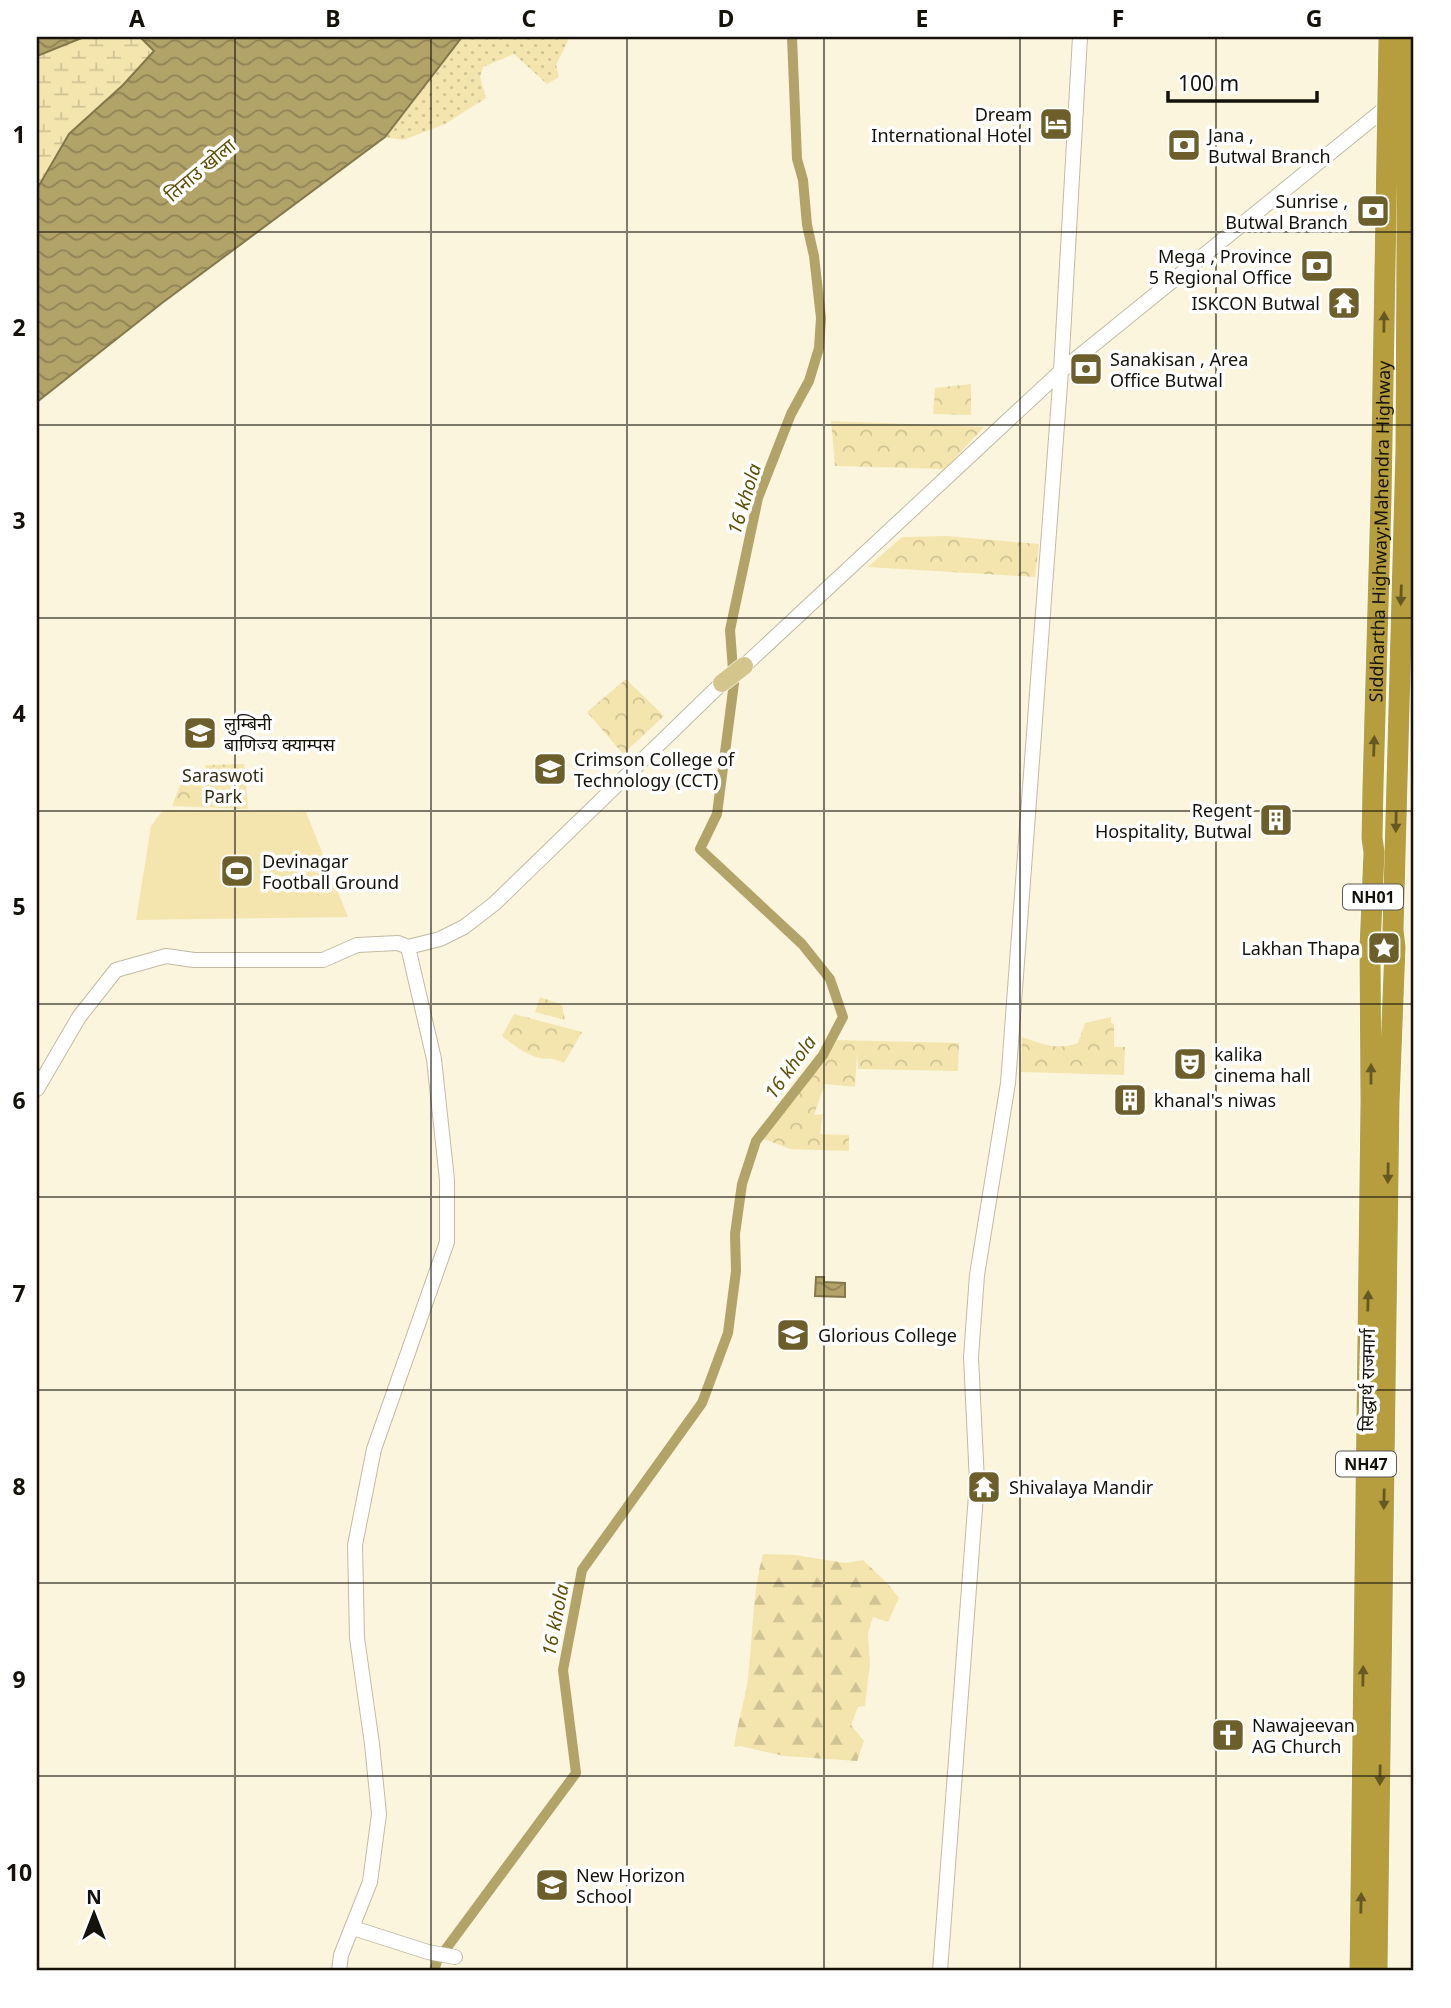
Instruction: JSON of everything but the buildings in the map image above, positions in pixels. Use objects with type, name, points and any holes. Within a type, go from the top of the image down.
[{"type":"highway","name":"NH01","points":[[1389,37],[1397,104]]},
{"type":"highway","name":"Siddhartha Highway;Mahendra Highway","points":[[1371,946],[1397,104],[1408,37]]},
{"type":"highway","name":"Siddhartha Highway;Mahendra Highway","points":[[1397,104],[1406,449],[1404,938]]},
{"type":"highway","points":[[1404,938],[1381,934],[1371,946],[1379,960],[1404,957]]},
{"type":"highway","name":"NH47","points":[[1404,938],[1404,957]]},
{"type":"highway","name":"सिद्धार्थ राजमार्ग","points":[[1360,1971],[1371,946]]},
{"type":"highway","name":"सिद्धार्थ राजमार्ग","points":[[1377,1971],[1389,1102],[1404,957]]},
{"type":"main road","points":[[722,683],[744,666]]},
{"type":"street","points":[[940,1971],[977,1482],[971,1357],[977,1275],[1006,1099],[1061,372],[1080,37]]},
{"type":"street","points":[[744,666],[1061,372],[1397,104]]},
{"type":"street","points":[[37,1089],[79,1017],[116,970],[166,956],[194,960],[323,960],[357,945],[398,943],[408,947],[452,933],[494,904],[722,683]]},
{"type":"street","points":[[339,1971],[341,1955],[354,1928],[370,1882],[379,1814],[357,1638],[355,1545],[374,1449],[447,1242],[447,1181],[434,1059],[408,947]]},
{"type":"street","points":[[354,1928],[435,1954],[455,1957]]},
{"type":"green space","points":[[82,37],[141,38],[154,51],[123,85],[69,134],[37,189],[37,56]]},
{"type":"green space","points":[[462,37],[570,37],[556,65],[559,77],[547,84],[514,54],[483,67],[480,77],[486,98],[445,124],[403,140],[385,137]]},
{"type":"green space","points":[[971,384],[971,415],[933,414],[935,388]]},
{"type":"green space","points":[[831,421],[984,427],[945,469],[835,466]]},
{"type":"green space","points":[[946,536],[1039,544],[1035,577],[868,567],[902,537]]},
{"type":"green space","points":[[626,679],[664,716],[623,754],[587,712]]},
{"type":"green space","name":"Saraswoti Park","points":[[244,764],[248,809],[172,806],[183,777],[199,783],[206,765]]},
{"type":"green space","name":"Devinagar Football Ground","points":[[163,810],[306,812],[348,917],[136,920],[151,826]]},
{"type":"green space","points":[[540,997],[562,1005],[565,1020],[535,1012]]},
{"type":"green space","points":[[514,1014],[582,1032],[564,1063],[540,1058],[523,1051],[502,1036]]},
{"type":"green space","points":[[1111,1017],[1111,1023],[1114,1024],[1114,1047],[1125,1047],[1124,1075],[1021,1072],[1022,1037],[1050,1046],[1070,1045],[1078,1043],[1085,1023]]},
{"type":"green space","points":[[836,1040],[959,1043],[958,1071],[858,1069],[857,1052],[855,1087],[825,1084],[814,1115],[823,1114],[820,1134],[849,1135],[849,1151],[790,1149],[764,1139]]},
{"type":"green space","points":[[763,1554],[795,1555],[845,1563],[863,1560],[899,1598],[888,1622],[873,1617],[868,1633],[870,1664],[865,1706],[858,1707],[851,1725],[864,1741],[857,1761],[784,1756],[734,1747],[748,1678],[755,1600]]},
{"type":"water","points":[[37,37],[84,37],[37,56]]},
{"type":"water","name":"तिनाउ खोला","points":[[129,37],[462,37],[385,137],[162,303],[37,402],[37,189],[69,134],[123,85],[154,51],[141,38]]},
{"type":"water","points":[[816,1277],[824,1277],[824,1282],[845,1283],[845,1297],[815,1296]]},
{"type":"waterway","name":"16 khola","points":[[434,1971],[437,1961],[576,1773],[563,1670],[582,1570],[702,1403],[728,1333],[736,1271],[735,1234],[742,1184],[756,1141],[823,1055],[843,1017],[830,979],[802,944],[700,849],[717,814],[734,683],[730,630],[758,498],[791,414],[809,381],[819,348],[821,318],[814,256],[807,225],[803,180],[797,159],[792,37]]},
{"type":"place","name":"Dream International Hotel","points":[[1056,124]]},
{"type":"place","name":"Jana , Butwal Branch","points":[[1184,145]]},
{"type":"place","name":"Sunrise , Butwal Branch","points":[[1373,211]]},
{"type":"place","name":"Mega , Province 5 Regional Office","points":[[1317,266]]},
{"type":"place","name":"ISKCON Butwal","points":[[1344,303]]},
{"type":"place","name":"Sanakisan , Area Office Butwal","points":[[1086,369]]},
{"type":"place","name":"लुम्बिनी बाणिज्य क्याम्पस","points":[[200,733]]},
{"type":"place","name":"Crimson College of Technology (CCT)","points":[[550,769]]},
{"type":"place","name":"Regent Hospitality, Butwal","points":[[1276,820]]},
{"type":"place","name":"Devinagar Football Ground","points":[[237,871]]},
{"type":"place","name":"Lakhan Thapa","points":[[1384,948]]},
{"type":"place","name":"kalika cinema hall","points":[[1190,1064]]},
{"type":"place","name":"khanal's niwas","points":[[1130,1100]]},
{"type":"place","name":"Glorious College","points":[[793,1335]]},
{"type":"place","name":"Shivalaya Mandir","points":[[984,1487]]},
{"type":"place","name":"Nawajeevan AG Church","points":[[1228,1735]]},
{"type":"place","name":"New Horizon School","points":[[552,1885]]}]
